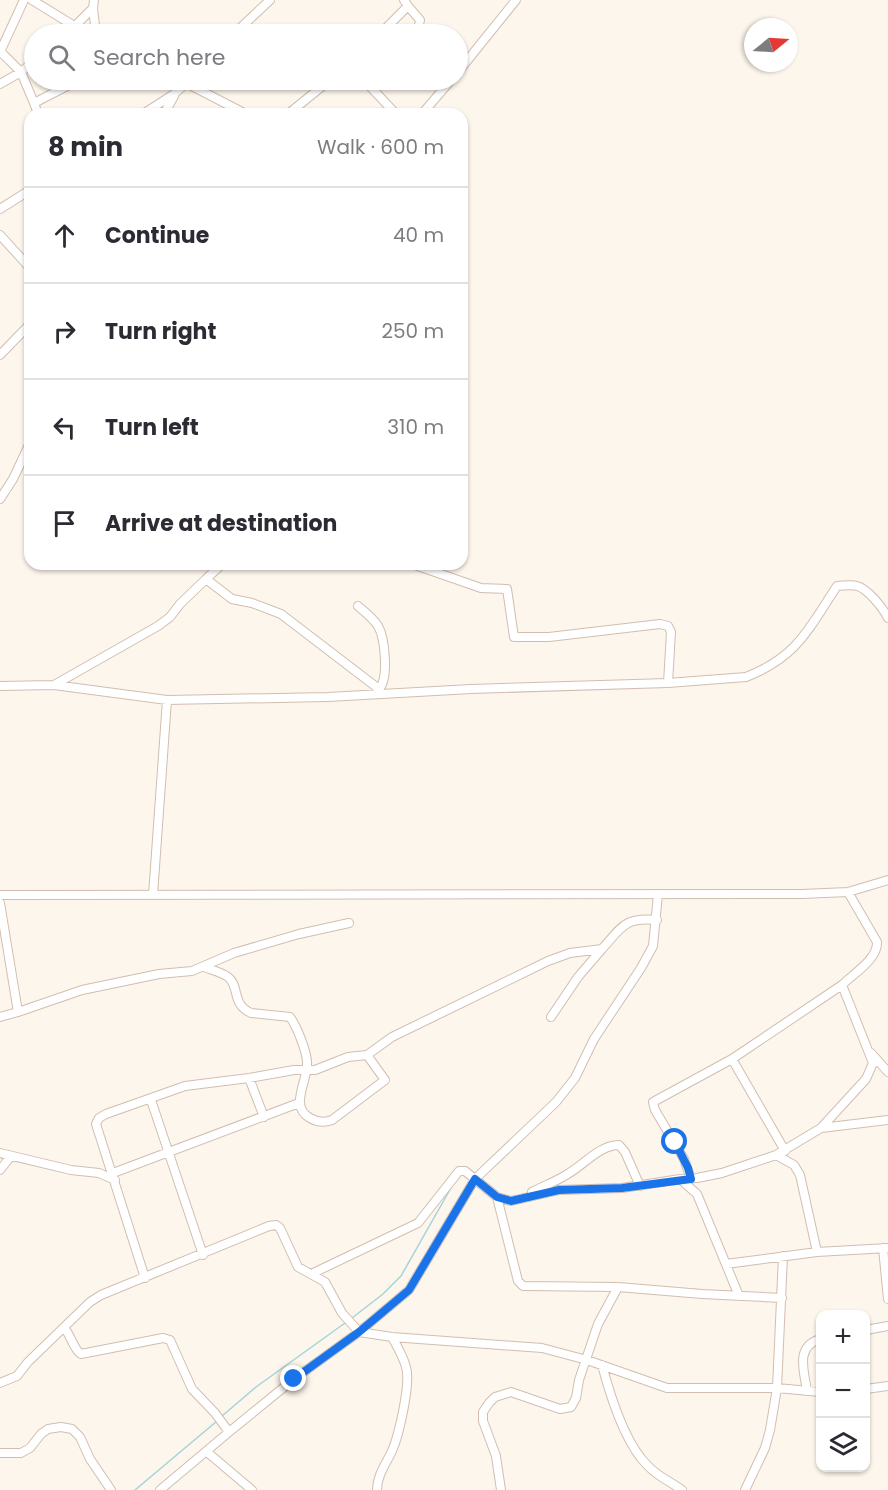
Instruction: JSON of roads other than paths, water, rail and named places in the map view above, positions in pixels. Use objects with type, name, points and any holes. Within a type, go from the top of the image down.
[{"type":"street","points":[[24,0],[0,52],[21,72],[24,79]]},
{"type":"street","points":[[32,0],[71,24]]},
{"type":"street","points":[[245,24],[270,0]]},
{"type":"street","points":[[468,60],[516,0]]},
{"type":"street","points":[[388,24],[406,3],[420,20],[419,24]]},
{"type":"street","points":[[78,24],[93,4]]},
{"type":"street","points":[[93,4],[95,24]]},
{"type":"street","points":[[0,84],[24,69]]},
{"type":"street","points":[[29,90],[36,108]]},
{"type":"street","points":[[34,103],[59,90]]},
{"type":"street","points":[[152,108],[178,90]]},
{"type":"street","points":[[204,90],[235,108]]},
{"type":"street","points":[[295,108],[318,90]]},
{"type":"street","points":[[427,108],[442,90]]},
{"type":"street","points":[[374,91],[390,108]]},
{"type":"street","points":[[167,108],[174,94]]},
{"type":"street","points":[[0,209],[24,194]]},
{"type":"street","points":[[0,235],[24,261]]},
{"type":"street","points":[[0,355],[24,330]]},
{"type":"street","points":[[0,499],[3,487],[13,479],[24,456]]},
{"type":"street","points":[[54,685],[158,626],[170,617],[180,604],[216,570]]},
{"type":"street","points":[[429,570],[481,588],[507,590],[514,637],[549,637],[660,624],[669,626],[671,632],[668,683]]},
{"type":"street","points":[[206,579],[232,599],[252,603],[281,614],[380,692]]},
{"type":"street","points":[[0,686],[54,685],[167,700],[328,697],[380,692],[668,683],[746,677],[757,672],[788,654],[799,643],[837,586],[855,585],[861,588],[881,605],[888,618]]},
{"type":"street","points":[[358,606],[375,622],[381,632],[386,674],[380,692]]},
{"type":"street","points":[[153,894],[167,700]]},
{"type":"street","points":[[0,895],[802,894],[848,892],[888,880]]},
{"type":"street","points":[[848,892],[875,937],[877,949]]},
{"type":"street","points":[[160,1490],[294,1379],[359,1332],[409,1290],[475,1179],[569,1087],[594,1039],[648,957],[653,946],[658,894]]},
{"type":"street","points":[[0,903],[18,1012]]},
{"type":"street","points":[[552,1017],[578,977],[626,923],[640,918],[657,920]]},
{"type":"street","points":[[0,1017],[82,990],[159,974],[192,972],[234,953],[299,934],[349,923]]},
{"type":"street","points":[[691,1179],[684,1159],[655,1110],[653,1102],[732,1059],[842,985],[877,949],[888,945]]},
{"type":"street","points":[[145,1278],[96,1124],[99,1118],[185,1086],[321,1068],[348,1057],[367,1055],[392,1037],[548,962],[570,953],[602,949]]},
{"type":"street","points":[[204,967],[228,977],[240,1006],[245,1010],[250,1013],[290,1017],[295,1023],[307,1059],[299,1103],[301,1111],[311,1119],[324,1123],[332,1120],[385,1080],[367,1055]]},
{"type":"street","points":[[311,1274],[418,1223],[459,1171],[465,1172],[497,1197],[511,1201],[559,1190],[640,1186],[691,1179],[722,1173],[776,1155],[821,1128],[866,1079],[873,1063],[842,985]]},
{"type":"street","points":[[868,1049],[888,1072]]},
{"type":"street","points":[[732,1059],[785,1150]]},
{"type":"street","points":[[249,1078],[264,1117]]},
{"type":"street","points":[[151,1100],[203,1255]]},
{"type":"street","points":[[0,1153],[71,1170],[114,1177],[168,1153],[299,1103]]},
{"type":"street","points":[[821,1128],[888,1120]]},
{"type":"street","points":[[511,1201],[566,1176],[604,1149],[615,1145],[619,1145],[625,1152],[640,1186]]},
{"type":"street","points":[[776,1155],[794,1166],[800,1175],[817,1252]]},
{"type":"street","points":[[0,1170],[11,1156]]},
{"type":"street","points":[[99,1173],[108,1159]]},
{"type":"street","points":[[680,1179],[697,1194],[739,1296]]},
{"type":"street","points":[[497,1197],[518,1281],[521,1285],[618,1287],[782,1298]]},
{"type":"street","points":[[0,1383],[17,1376],[28,1362],[65,1329],[90,1302],[101,1295],[276,1225],[280,1228],[298,1268],[325,1282],[342,1313],[359,1332],[534,1347],[587,1360],[668,1388],[777,1388],[816,1392]]},
{"type":"street","points":[[726,1264],[817,1252],[886,1248],[888,1299]]},
{"type":"street","points":[[745,1490],[765,1448],[777,1388],[783,1256]]},
{"type":"street","points":[[501,1490],[496,1456],[483,1421],[483,1412],[495,1397],[511,1392],[560,1409],[566,1409],[575,1401],[578,1383],[598,1324],[618,1287]]},
{"type":"street","points":[[870,1329],[888,1326]]},
{"type":"street","points":[[65,1329],[77,1352],[81,1354],[163,1338],[170,1340],[192,1389],[229,1432]]},
{"type":"street","points":[[377,1490],[379,1476],[393,1449],[407,1381],[407,1369],[392,1336]]},
{"type":"street","points":[[807,1391],[804,1351],[808,1344],[816,1340]]},
{"type":"street","points":[[602,1365],[614,1406],[640,1458],[649,1468],[682,1490]]},
{"type":"street","points":[[870,1388],[888,1386]]},
{"type":"street","points":[[0,1453],[21,1453],[30,1448],[48,1429],[61,1427],[72,1429],[80,1437],[90,1460],[111,1490]]},
{"type":"street","points":[[207,1452],[252,1490]]},
{"type":"waterway","points":[[352,1318],[383,1294],[401,1276],[452,1186]]},
{"type":"waterway","points":[[222,1416],[256,1387],[345,1323]]},
{"type":"waterway","points":[[135,1490],[217,1421]]}]
